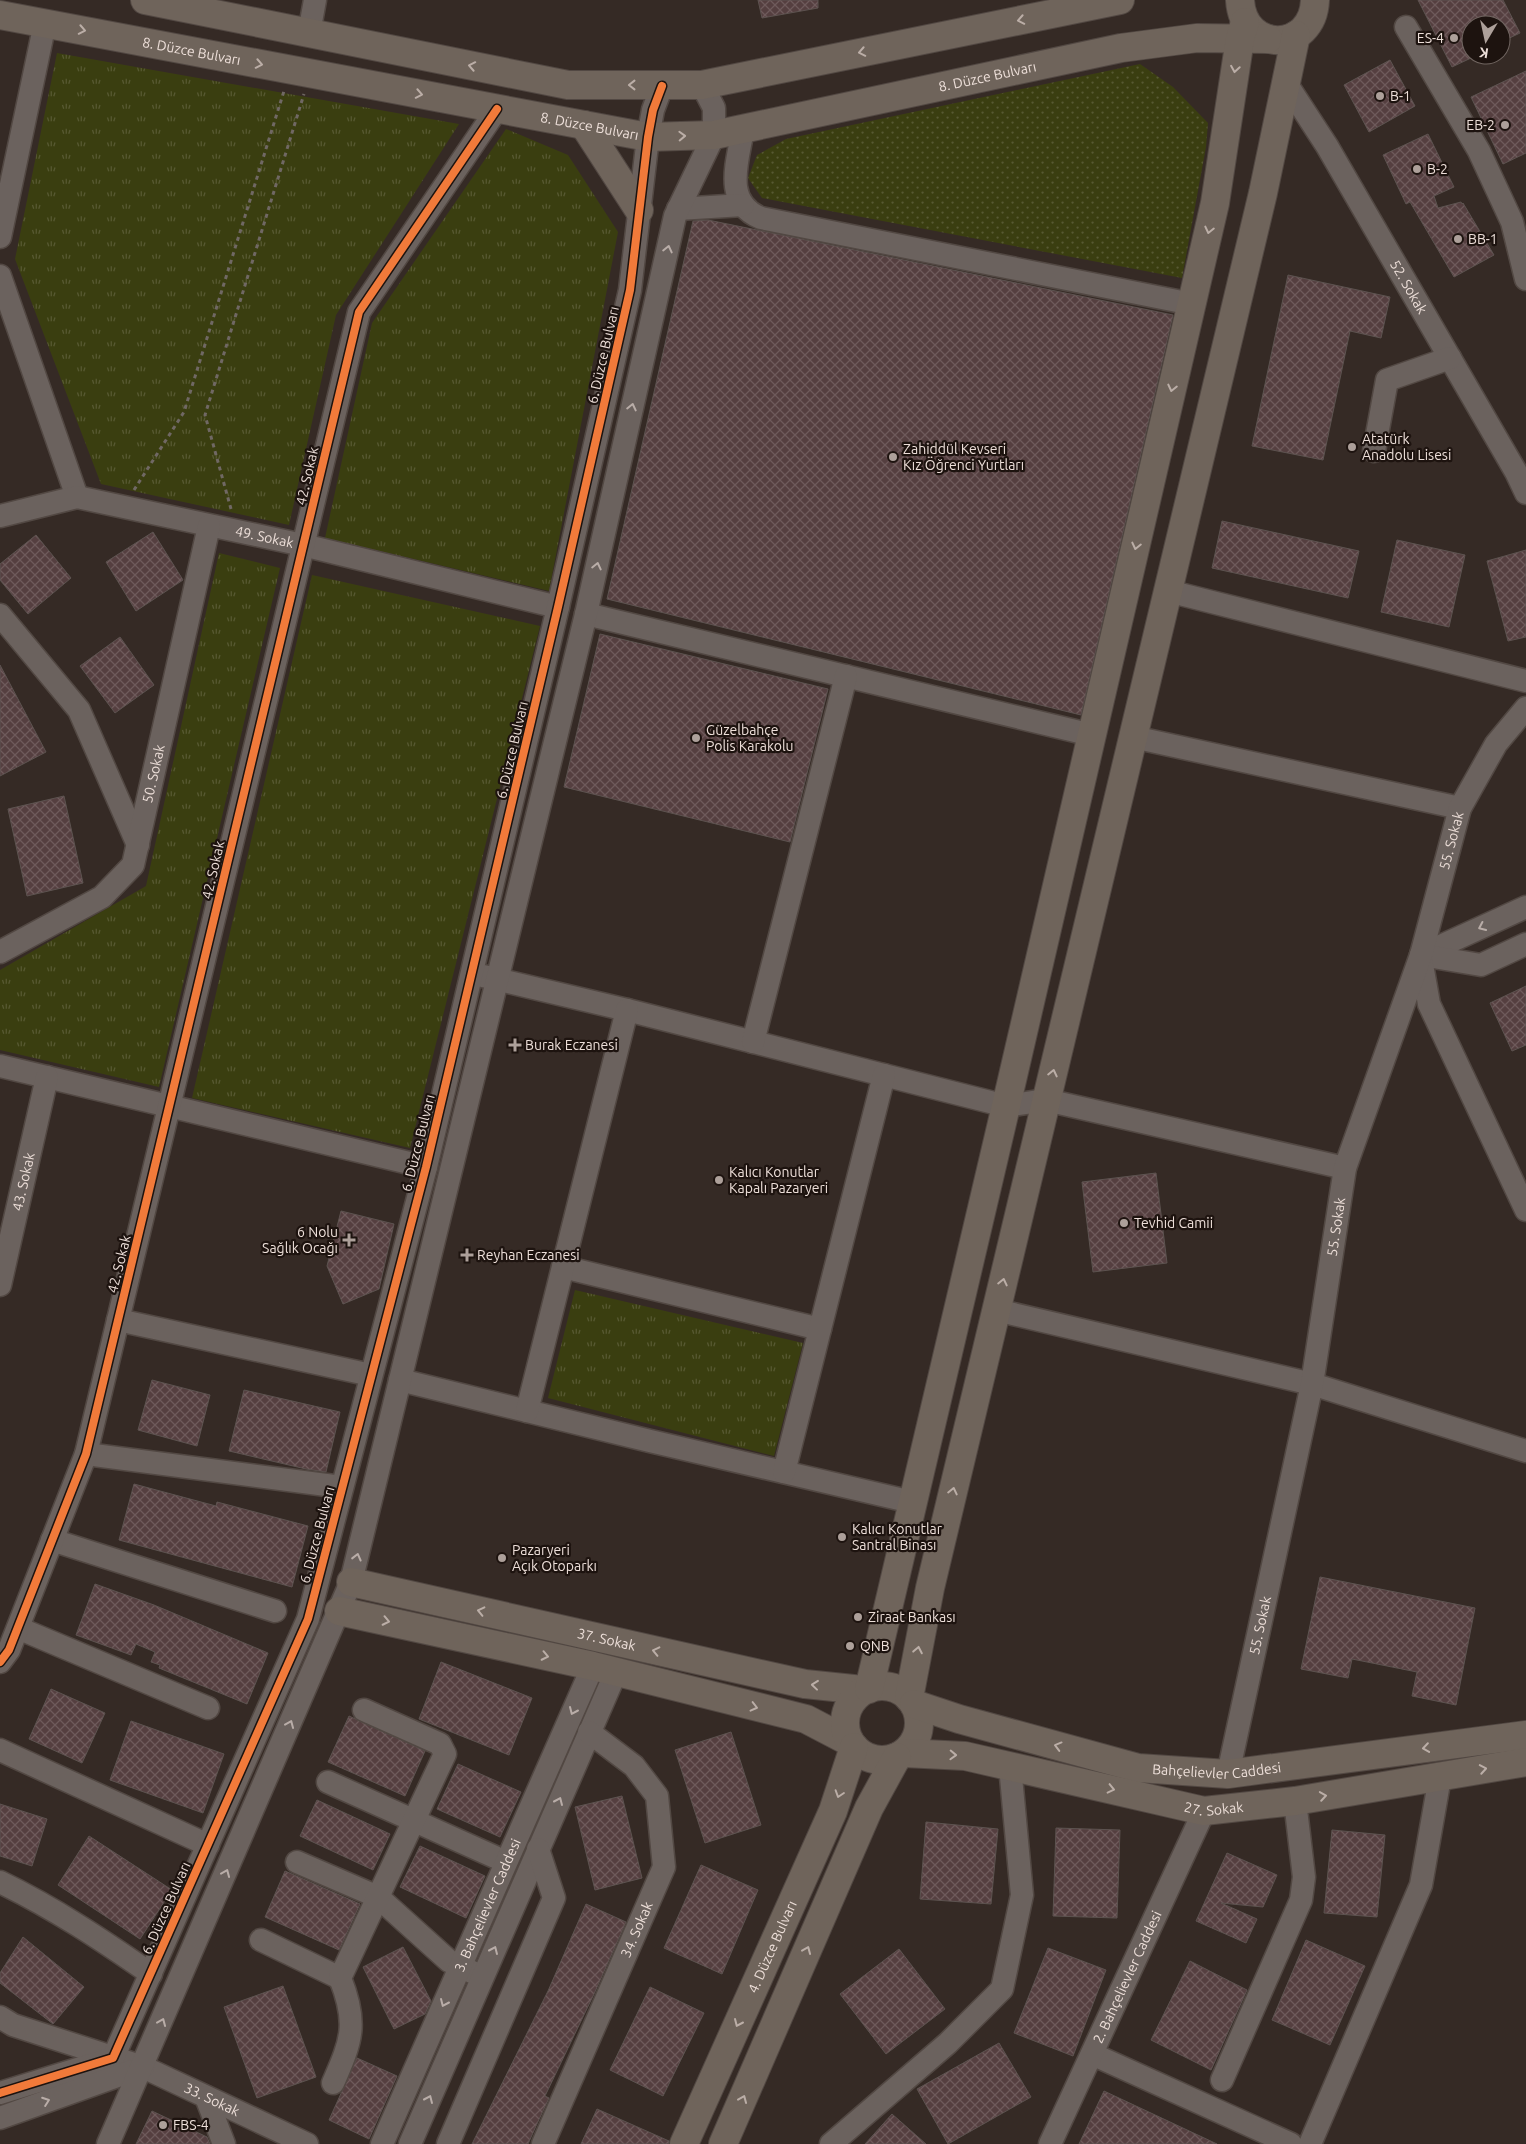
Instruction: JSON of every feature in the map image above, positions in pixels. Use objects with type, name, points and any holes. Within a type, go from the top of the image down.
[{"type":"main road","points":[[145,0],[196,5],[309,33],[568,85],[662,86],[702,85],[1065,5],[1120,0]]},
{"type":"main road","points":[[912,1701],[930,1588],[1260,203],[1296,35],[1304,29],[1320,4]]},
{"type":"main road","name":"8. Düzce Bulvarı","points":[[0,15],[648,137],[714,135],[1121,48],[1197,38],[1242,20],[1268,39],[1278,40],[1296,35]]},
{"type":"main road","points":[[866,1690],[1006,1106],[1215,203],[1242,20]]},
{"type":"main road","points":[[584,125],[639,210]]},
{"type":"main road","name":"37. Sokak","points":[[351,1582],[805,1684],[866,1690]]},
{"type":"main road","points":[[339,1611],[604,1669],[806,1720],[852,1744]]},
{"type":"main road","points":[[504,1647],[510,1618]]},
{"type":"main road","points":[[727,1700],[734,1668]]},
{"type":"main road","points":[[723,2144],[869,1808],[901,1755],[917,1736],[920,1725],[918,1714],[912,1701],[897,1689],[886,1686],[866,1690],[854,1698],[848,1708],[845,1719],[845,1731],[852,1744],[863,1755],[874,1760],[886,1760],[901,1755]]},
{"type":"main road","name":"Bahçelievler Caddesi","points":[[912,1701],[960,1720],[1138,1768],[1228,1774],[1526,1735]]},
{"type":"main road","name":"4. Düzce Bulvarı","points":[[684,2144],[833,1811],[852,1744]]},
{"type":"main road","name":"27. Sokak","points":[[901,1755],[965,1756],[1204,1811],[1295,1801],[1526,1762]]},
{"type":"street","points":[[309,33],[315,0]]},
{"type":"street","points":[[0,237],[45,23]]},
{"type":"street","points":[[1406,26],[1479,151],[1512,222],[1526,279]]},
{"type":"street","name":"52. Sokak","points":[[1286,83],[1326,146],[1450,358],[1526,493]]},
{"type":"street","points":[[108,2144],[143,2067],[351,1582],[586,614],[675,216],[714,135],[714,108],[702,85]]},
{"type":"street","name":"6. Düzce Bulvarı","points":[[113,2058],[308,1619],[426,1167],[558,607],[630,290],[648,137],[653,110],[662,86]]},
{"type":"street","name":"42. Sokak","points":[[0,1662],[9,1650],[86,1454],[359,312],[497,109]]},
{"type":"street","points":[[743,129],[735,179],[738,196],[743,205],[761,218],[1192,304]]},
{"type":"street","points":[[678,209],[743,205]]},
{"type":"street","points":[[0,276],[77,497]]},
{"type":"street","points":[[1374,451],[1387,380],[1450,358]]},
{"type":"street","name":"49. Sokak","points":[[0,516],[77,497],[303,545],[558,607]]},
{"type":"street","name":"50. Sokak","points":[[2,944],[102,897],[133,865],[209,526]]},
{"type":"street","points":[[1168,591],[1526,681]]},
{"type":"street","points":[[586,614],[1092,735]]},
{"type":"street","points":[[0,615],[79,710],[138,845]]},
{"type":"street","points":[[753,1042],[846,676]]},
{"type":"street","name":"55. Sokak","points":[[1228,1774],[1312,1384],[1345,1168],[1421,955],[1460,808],[1496,744],[1526,708]]},
{"type":"street","points":[[1133,737],[1460,808]]},
{"type":"street","points":[[1421,955],[1526,907]]},
{"type":"street","points":[[1421,955],[1481,964],[1526,944]]},
{"type":"street","points":[[1421,955],[1428,1004],[1526,1210]]},
{"type":"street","points":[[472,974],[627,1010],[1006,1106],[1046,1100],[1345,1168]]},
{"type":"street","points":[[526,1411],[627,1010]]},
{"type":"street","points":[[0,1066],[426,1167]]},
{"type":"street","points":[[784,1472],[884,1075]]},
{"type":"street","name":"43. Sokak","points":[[0,1285],[47,1077]]},
{"type":"street","points":[[563,1267],[820,1329]]},
{"type":"street","points":[[996,1310],[1312,1384],[1526,1451]]},
{"type":"street","points":[[118,1320],[371,1375]]},
{"type":"street","points":[[400,1380],[912,1502]]},
{"type":"street","points":[[86,1454],[342,1487]]},
{"type":"street","points":[[52,1540],[275,1611]]},
{"type":"street","points":[[18,1628],[208,1708]]},
{"type":"street","name":"3. Bahçelievler Caddesi","points":[[410,2144],[589,1732],[604,1669]]},
{"type":"street","name":"3. Bahçelievler Caddesi","points":[[382,2144],[460,1967],[604,1669]]},
{"type":"street","points":[[340,1978],[444,1759],[444,1749],[440,1744],[364,1710]]},
{"type":"street","name":"34. Sokak","points":[[543,2144],[664,1868],[657,1796],[634,1766],[589,1732]]},
{"type":"street","points":[[0,1750],[208,1845]]},
{"type":"street","points":[[831,2144],[948,2043],[1002,1989],[1022,1896],[1010,1766]]},
{"type":"street","points":[[1310,2144],[1421,1885],[1440,1776]]},
{"type":"street","points":[[328,1782],[495,1857]]},
{"type":"street","points":[[1222,2080],[1301,1900],[1304,1877],[1295,1801]]},
{"type":"street","name":"2. Bahçelievler Caddesi","points":[[1050,2144],[1204,1811]]},
{"type":"street","points":[[448,2144],[554,1898],[538,1849]]},
{"type":"street","points":[[297,1862],[378,1897],[450,1961],[482,1977]]},
{"type":"street","points":[[0,1882],[39,1901],[98,1937],[151,1974]]},
{"type":"street","points":[[261,1940],[340,1978],[348,1998],[351,2023],[347,2051],[334,2083]]},
{"type":"street","name":"33. Sokak","points":[[0,2017],[13,2025],[143,2067],[307,2144]]},
{"type":"street","points":[[1092,2054],[1291,2144]]},
{"type":"street","points":[[0,2093],[113,2058]]},
{"type":"street","points":[[0,2118],[143,2067]]},
{"type":"street","points":[[206,2097],[224,2144]]},
{"type":"path","points":[[123,507],[184,412],[301,72]]},
{"type":"path","points":[[237,531],[205,415],[301,72]]},
{"type":"green space","points":[[57,53],[459,124],[336,315],[289,525],[101,484],[15,259]]},
{"type":"green space","points":[[1140,64],[1173,87],[1208,123],[1206,147],[1182,278],[762,198],[748,178],[757,155],[786,139]]},
{"type":"green space","points":[[506,129],[568,155],[618,232],[549,591],[325,538],[372,323]]},
{"type":"green space","points":[[219,553],[280,568],[159,1087],[0,1050],[0,970],[146,886]]},
{"type":"green space","points":[[312,575],[540,626],[410,1148],[192,1098]]},
{"type":"green space","points":[[575,1290],[803,1343],[774,1456],[548,1398]]},
{"type":"building","points":[[758,0],[818,0],[818,8],[762,18]]},
{"type":"building","name":"ES-4","points":[[1418,0],[1503,0],[1511,15],[1461,15],[1461,63],[1452,67]]},
{"type":"building","name":"ES-4","points":[[1511,16],[1520,33],[1511,37]]},
{"type":"building","name":"B-1","points":[[1390,60],[1415,106],[1369,132],[1344,85]]},
{"type":"building","name":"EB-2","points":[[1526,71],[1526,153],[1503,164],[1471,97]]},
{"type":"building","points":[[1428,134],[1454,187],[1434,196],[1438,208],[1463,203],[1494,255],[1454,277],[1410,202],[1406,204],[1383,155]]},
{"type":"building","name":"Zahiddül Kevseri Kız Öğrenci Yurtları","points":[[708,220],[1173,315],[1081,715],[607,599],[693,221]]},
{"type":"building","name":"Atatürk Anadolu Lisesi","points":[[1288,275],[1390,297],[1381,338],[1350,331],[1323,460],[1252,446]]},
{"type":"building","points":[[1222,521],[1359,551],[1348,598],[1212,568]]},
{"type":"building","points":[[153,532],[183,580],[136,611],[106,562]]},
{"type":"building","points":[[36,535],[71,578],[28,614],[0,580],[0,564]]},
{"type":"building","points":[[1397,540],[1465,555],[1449,627],[1381,612]]},
{"type":"building","points":[[1526,550],[1526,637],[1508,641],[1487,561]]},
{"type":"building","name":"Güzelbahçe Polis Karakolu","points":[[600,634],[828,689],[790,842],[564,787]]},
{"type":"building","points":[[120,637],[154,685],[115,713],[80,666]]},
{"type":"building","points":[[0,665],[46,752],[0,776]]},
{"type":"building","points":[[64,796],[83,883],[27,896],[8,809]]},
{"type":"building","points":[[1526,986],[1526,1045],[1512,1051],[1490,1003]]},
{"type":"building","name":"Tevhid Camii","points":[[1156,1173],[1167,1263],[1093,1272],[1082,1182]]},
{"type":"building","points":[[341,1211],[394,1224],[379,1289],[343,1304],[327,1266]]},
{"type":"building","points":[[152,1380],[210,1395],[197,1446],[138,1430]]},
{"type":"building","points":[[244,1390],[340,1412],[326,1472],[229,1451]]},
{"type":"building","points":[[134,1484],[216,1506],[217,1502],[308,1526],[292,1587],[119,1540]]},
{"type":"building","points":[[1320,1577],[1475,1608],[1456,1705],[1412,1696],[1417,1672],[1352,1659],[1348,1678],[1301,1669]]},
{"type":"building","points":[[95,1584],[154,1605],[268,1653],[247,1704],[159,1668],[160,1665],[151,1662],[155,1652],[136,1644],[131,1655],[76,1635]]},
{"type":"building","points":[[441,1662],[532,1698],[509,1755],[419,1719]]},
{"type":"building","points":[[51,1689],[105,1713],[82,1763],[29,1739]]},
{"type":"building","points":[[349,1716],[425,1751],[405,1796],[328,1762]]},
{"type":"building","points":[[131,1721],[224,1754],[203,1813],[110,1780]]},
{"type":"building","points":[[731,1732],[761,1825],[705,1843],[675,1750]]},
{"type":"building","points":[[458,1764],[521,1792],[500,1837],[437,1809]]},
{"type":"building","points":[[622,1796],[642,1878],[595,1890],[575,1807]]},
{"type":"building","points":[[317,1800],[390,1834],[373,1870],[300,1836]]},
{"type":"building","points":[[0,1804],[47,1819],[32,1866],[0,1856]]},
{"type":"building","points":[[926,1822],[998,1829],[991,1904],[920,1899]]},
{"type":"building","points":[[1056,1828],[1120,1830],[1117,1918],[1053,1916]]},
{"type":"building","points":[[1332,1830],[1385,1835],[1377,1917],[1324,1913]]},
{"type":"building","points":[[89,1836],[172,1890],[140,1939],[58,1885]]},
{"type":"building","points":[[420,1846],[485,1876],[466,1918],[400,1887]]},
{"type":"building","points":[[1227,1853],[1277,1875],[1263,1907],[1221,1903],[1257,1919],[1246,1943],[1196,1921]]},
{"type":"building","points":[[701,1865],[758,1890],[722,1974],[664,1948]]},
{"type":"building","points":[[285,1871],[360,1904],[339,1950],[265,1917]]},
{"type":"building","points":[[586,1904],[626,1922],[545,2096],[549,2098],[528,2144],[472,2144],[548,1991]]},
{"type":"building","points":[[23,1937],[84,1987],[53,2024],[0,1983],[0,1973]]},
{"type":"building","points":[[1306,1940],[1365,1966],[1330,2045],[1272,2020]]},
{"type":"building","points":[[403,1947],[431,2001],[425,2014],[394,2029],[363,1967]]},
{"type":"building","points":[[1048,1948],[1106,1970],[1073,2056],[1014,2033]]},
{"type":"building","points":[[899,1949],[945,2009],[886,2054],[840,1994]]},
{"type":"building","points":[[1190,1961],[1247,1990],[1211,2070],[1151,2040]]},
{"type":"building","points":[[283,1986],[316,2077],[257,2098],[224,2007]]},
{"type":"building","points":[[650,1987],[704,2013],[663,2096],[610,2070]]},
{"type":"building","points":[[999,2043],[1031,2097],[948,2144],[917,2089]]},
{"type":"building","points":[[357,2058],[397,2076],[369,2139],[329,2120]]},
{"type":"building","points":[[1104,2091],[1217,2144],[1079,2144]]},
{"type":"building","points":[[597,2109],[669,2141],[669,2144],[581,2144]]},
{"type":"building","name":"FBS-4","points":[[152,2111],[207,2137],[210,2144],[136,2144]]},
{"type":"building","points":[[892,2114],[926,2144],[865,2144]]},
{"type":"cycle path","points":[[0,2093],[113,2058],[308,1619],[426,1167],[558,607],[630,290],[648,137],[653,110],[662,86]]},
{"type":"cycle path","points":[[0,1662],[9,1650],[86,1454],[359,312],[497,109]]},
{"type":"place","name":"ES-4","points":[[1454,38]]},
{"type":"place","name":"B-1","points":[[1380,96]]},
{"type":"place","name":"EB-2","points":[[1505,125]]},
{"type":"place","name":"B-2","points":[[1417,169]]},
{"type":"place","name":"BB-1","points":[[1458,239]]},
{"type":"place","name":"Atatürk Anadolu Lisesi","points":[[1352,447]]},
{"type":"place","name":"Zahiddül Kevseri Kız Öğrenci Yurtları","points":[[893,457]]},
{"type":"place","name":"Güzelbahçe Polis Karakolu","points":[[696,738]]},
{"type":"place","name":"Burak Eczanesi","points":[[515,1045]]},
{"type":"place","name":"Kalıcı Konutlar Kapalı Pazaryeri","points":[[719,1180]]},
{"type":"place","name":"Tevhid Camii","points":[[1124,1223]]},
{"type":"place","name":"6 Nolu Sağlık Ocağı","points":[[349,1240]]},
{"type":"place","name":"Reyhan Eczanesi","points":[[467,1255]]},
{"type":"place","name":"Kalıcı Konutlar Santral Binası","points":[[842,1537]]},
{"type":"place","name":"Pazaryeri Açık Otoparkı","points":[[502,1558]]},
{"type":"place","name":"Ziraat Bankası","points":[[858,1617]]},
{"type":"place","name":"QNB","points":[[850,1646]]},
{"type":"place","name":"FBS-4","points":[[163,2125]]}]
